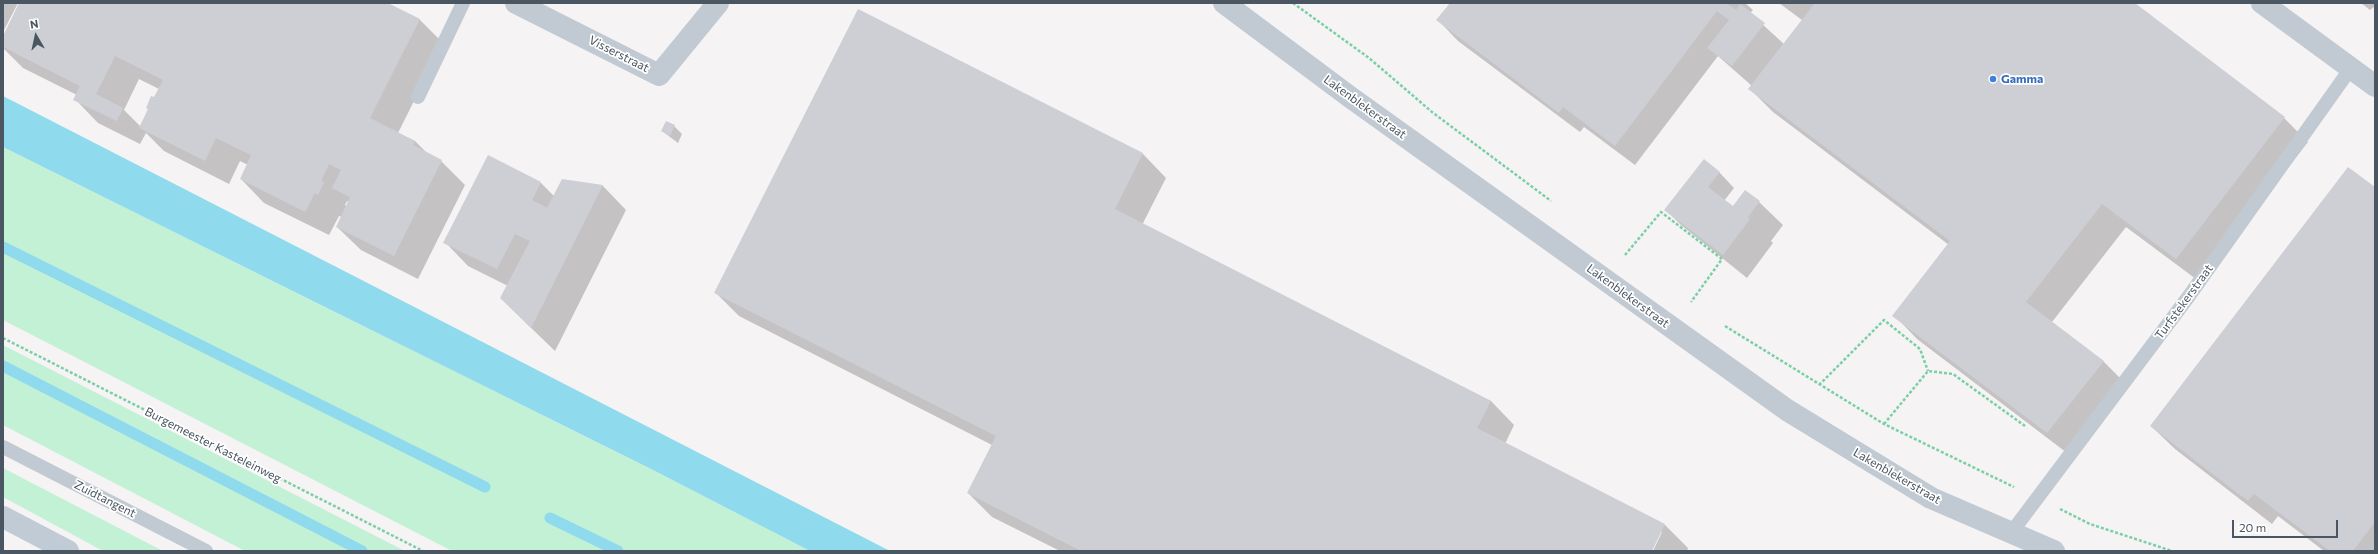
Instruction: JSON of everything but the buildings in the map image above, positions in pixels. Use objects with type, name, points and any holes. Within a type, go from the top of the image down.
[{"type":"main road","points":[[3,517],[68,551]]},
{"type":"street","name":"Visserstraat","points":[[516,3],[659,75],[718,3]]},
{"type":"street","name":"Lakenblekerstraat","points":[[1224,3],[1347,94],[1787,410],[1931,498],[2054,551]]},
{"type":"street","points":[[2262,3],[2375,86]]},
{"type":"lane","points":[[418,97],[463,3]]},
{"type":"lane","name":"Turfstekerstraat","points":[[2011,533],[2189,296],[2351,68]]},
{"type":"lane","name":"Zuidtangent","points":[[3,447],[206,551]]},
{"type":"path","points":[[1293,3],[1370,58],[1432,112],[1557,206]]},
{"type":"path","points":[[1625,255],[1661,212],[1722,259],[1691,302]]},
{"type":"path","points":[[1618,251],[1631,260]]},
{"type":"path","points":[[1685,298],[1697,307]]},
{"type":"path","points":[[1819,385],[1884,320],[1920,349],[1928,371]]},
{"type":"path","points":[[1722,324],[1884,424],[2090,524],[2172,551]]},
{"type":"path","name":"Burgemeester Kasteleinweg","points":[[3,338],[423,551]]},
{"type":"path","points":[[1884,424],[1928,371]]},
{"type":"path","points":[[1928,371],[1953,374],[2025,426]]},
{"type":"green space","points":[[3,147],[653,470],[810,551],[452,551],[3,320]]},
{"type":"green space","points":[[3,345],[405,551],[245,551],[3,425]]},
{"type":"green space","points":[[3,468],[163,551],[103,551],[3,497]]},
{"type":"water","points":[[3,96],[890,551],[810,551],[653,470],[3,147]]},
{"type":"waterway","points":[[3,247],[485,487]]},
{"type":"waterway","points":[[3,366],[362,551]]},
{"type":"waterway","points":[[550,518],[618,551]]},
{"type":"place","name":"Gamma","points":[[1993,79]]}]
